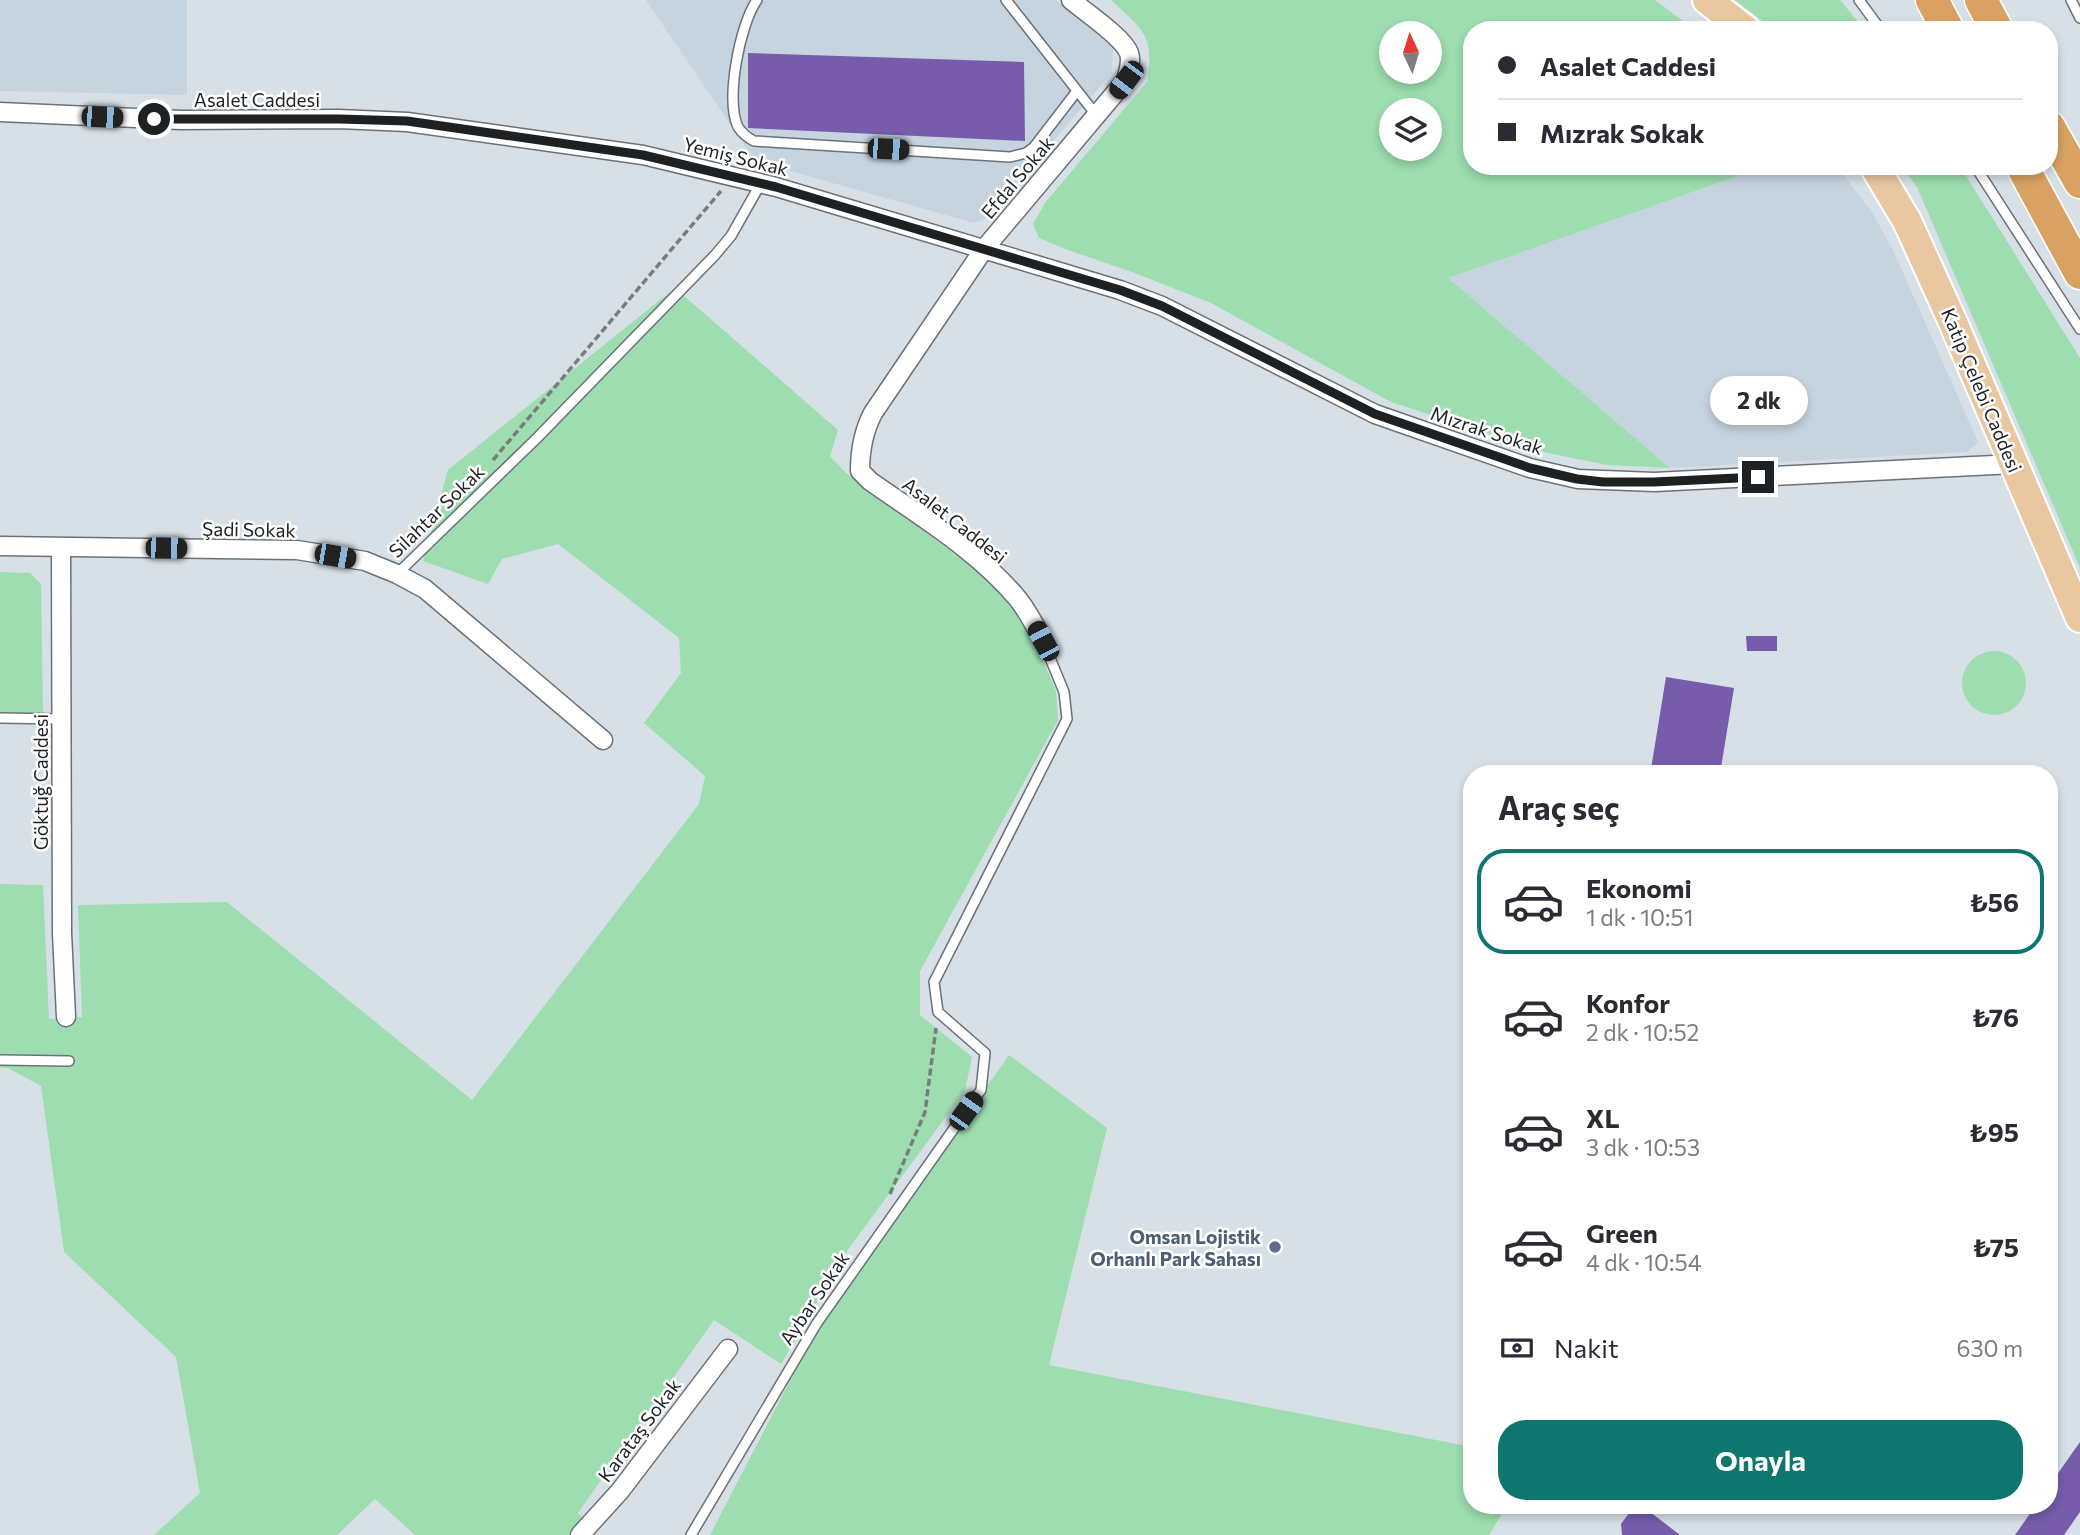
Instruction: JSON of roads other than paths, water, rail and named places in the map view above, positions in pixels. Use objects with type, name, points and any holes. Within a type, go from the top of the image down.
[{"type":"highway","points":[[1932,0],[1943,21]]},
{"type":"highway","points":[[1981,0],[1992,21]]},
{"type":"highway","points":[[2058,143],[2080,182]]},
{"type":"highway","points":[[2027,175],[2080,272]]},
{"type":"main road","points":[[1707,0],[1734,21]]},
{"type":"main road","name":"Katip Çelebi Caddesi","points":[[1879,175],[1907,221],[2080,618]]},
{"type":"street","name":"Efdal Sokak","points":[[860,471],[862,442],[873,414],[984,249],[1126,80],[1130,67],[1129,53],[1121,41],[1071,0]]},
{"type":"street","name":"Asalet Caddesi","points":[[0,112],[181,120],[407,121],[471,129]]},
{"type":"street","name":"Yemiş Sokak","points":[[471,129],[643,155],[733,176],[984,249]]},
{"type":"street","name":"Mızrak Sokak","points":[[984,249],[1120,290],[1162,306],[1337,396],[1404,425],[1530,468],[1577,479],[1654,482],[2014,464]]},
{"type":"street","name":"Asalet Caddesi","points":[[860,471],[982,564],[1019,600],[1043,641]]},
{"type":"street","name":"Şadi Sokak","points":[[0,546],[297,550],[365,561],[397,573],[425,589],[603,740]]},
{"type":"street","name":"Göktuğ Caddesi","points":[[61,547],[62,933],[66,1017]]},
{"type":"street","name":"Karataş Sokak","points":[[580,1535],[620,1491],[728,1349]]},
{"type":"lane","points":[[757,0],[743,30],[734,91],[738,127],[754,141],[1010,157],[1026,153],[1034,147],[1077,90]]},
{"type":"lane","points":[[1006,0],[1097,116]]},
{"type":"lane","points":[[1859,0],[1874,21]]},
{"type":"lane","points":[[2071,0],[2080,18]]},
{"type":"lane","points":[[1981,175],[2080,329]]},
{"type":"lane","name":"Silahtar Sokak","points":[[397,573],[537,438],[715,255],[732,236],[761,183]]},
{"type":"lane","name":"Aybar Sokak","points":[[691,1535],[817,1323],[981,1090],[985,1053],[938,1012],[934,982],[1067,719],[1064,692],[1043,641]]},
{"type":"lane","points":[[0,718],[61,719]]},
{"type":"lane","points":[[0,1060],[69,1061]]},
{"type":"place","name":"Omsan Lojistik Orhanlı Park Sahası","points":[[1275,1247]]}]
